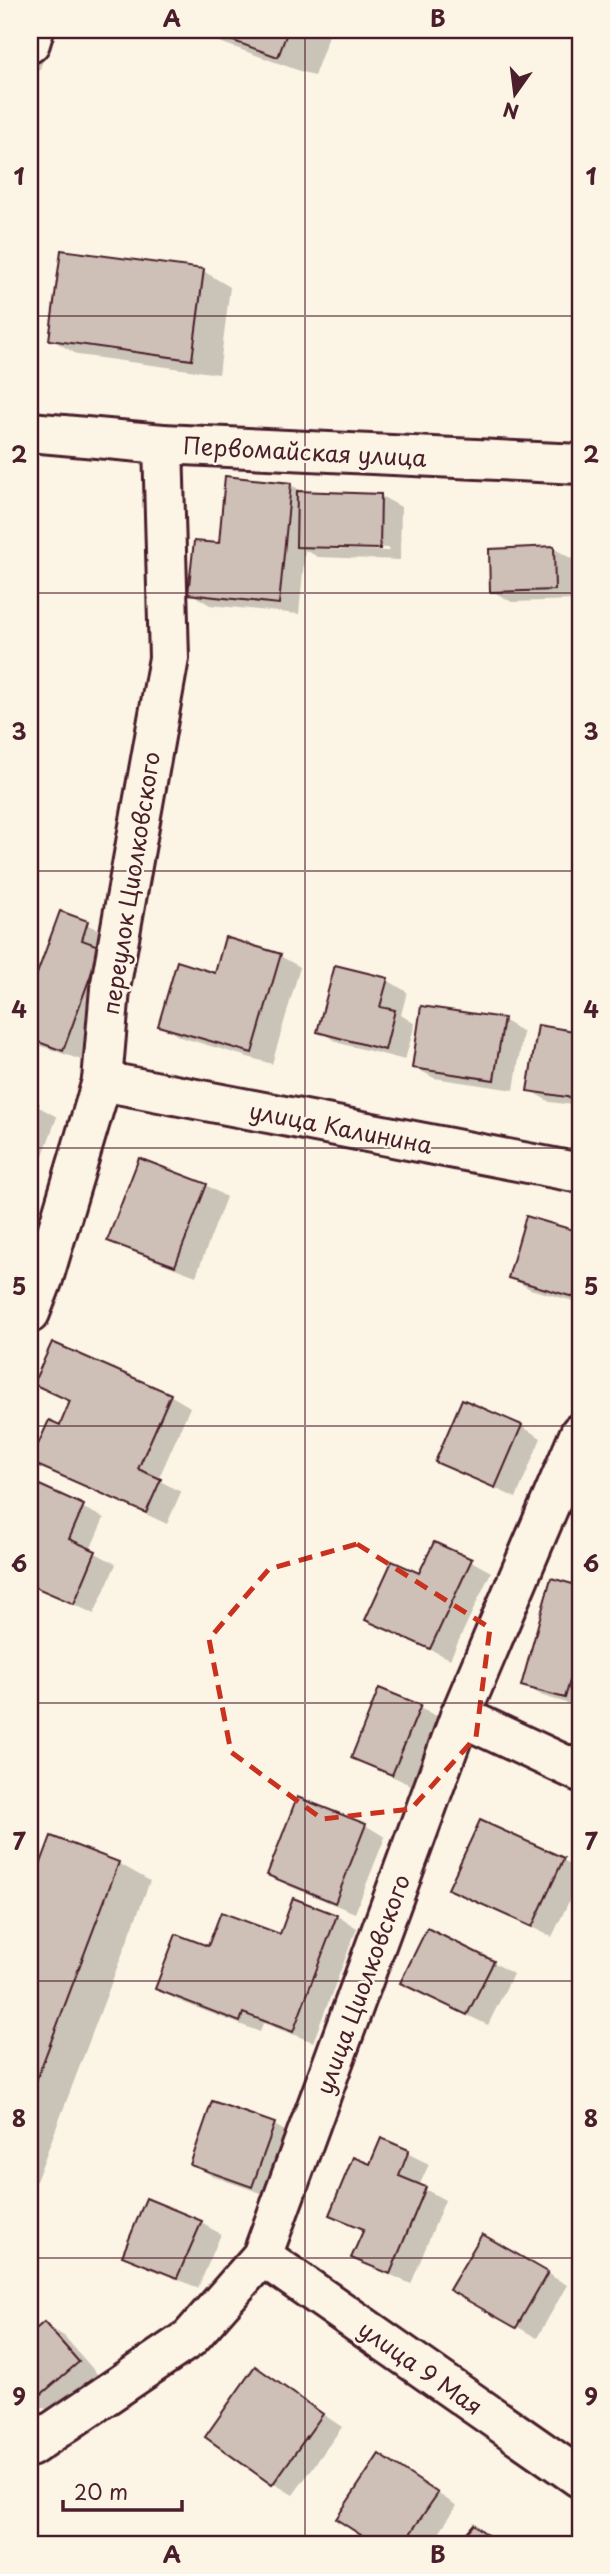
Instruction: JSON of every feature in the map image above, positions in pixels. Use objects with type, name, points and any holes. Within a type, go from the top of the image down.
[{"type":"street","points":[[30,43],[34,30]]},
{"type":"street","name":"Первомайская улица","points":[[30,432],[163,444],[580,464]]},
{"type":"street","name":"переулок Циолковского","points":[[30,1312],[43,1279],[102,1081],[110,989],[169,658],[163,444]]},
{"type":"street","name":"улица Калинина","points":[[102,1081],[580,1173]]},
{"type":"street","name":"улица Циолковского","points":[[30,2447],[190,2338],[262,2256],[460,1716],[580,1433]]},
{"type":"street","points":[[460,1716],[580,1772]]},
{"type":"street","name":"улица 9 Мая","points":[[262,2256],[580,2478]]},
{"type":"highlighted area","points":[[357,1544],[490,1628],[476,1737],[411,1809],[322,1819],[231,1752],[209,1639],[269,1569]]},
{"type":"building","points":[[203,30],[288,30],[278,57]]},
{"type":"building","points":[[61,250],[204,269],[192,360],[49,340]]},
{"type":"building","points":[[225,476],[291,483],[279,604],[188,594],[194,541],[219,543]]},
{"type":"building","points":[[297,491],[381,494],[380,549],[296,547]]},
{"type":"building","points":[[554,546],[555,590],[490,592],[489,549]]},
{"type":"building","points":[[60,911],[88,921],[82,940],[101,947],[63,1051],[30,1039],[30,993]]},
{"type":"building","points":[[225,937],[281,954],[252,1053],[158,1026],[177,961],[215,973]]},
{"type":"building","points":[[335,965],[388,978],[380,1007],[395,1010],[385,1050],[317,1032]]},
{"type":"building","points":[[421,1006],[504,1018],[494,1080],[412,1068]]},
{"type":"building","points":[[538,1025],[580,1032],[580,1099],[527,1091]]},
{"type":"building","points":[[30,1100],[38,1104],[30,1126]]},
{"type":"building","points":[[139,1158],[207,1184],[175,1266],[107,1241]]},
{"type":"building","points":[[526,1216],[580,1232],[580,1299],[508,1278]]},
{"type":"building","points":[[52,1342],[171,1394],[138,1469],[161,1479],[146,1513],[30,1462],[49,1420],[60,1425],[70,1401],[33,1384]]},
{"type":"building","points":[[462,1399],[522,1425],[495,1488],[435,1462]]},
{"type":"building","points":[[35,1483],[84,1505],[69,1539],[96,1551],[74,1604],[30,1585],[34,1567],[30,1565],[30,1496]]},
{"type":"building","points":[[434,1542],[472,1559],[430,1649],[365,1620],[392,1561],[419,1573]]},
{"type":"building","points":[[551,1578],[580,1586],[580,1676],[572,1674],[565,1698],[521,1686]]},
{"type":"building","points":[[379,1688],[421,1705],[392,1775],[351,1758]]},
{"type":"building","points":[[297,1797],[366,1824],[335,1903],[267,1875]]},
{"type":"building","points":[[480,1820],[564,1858],[532,1927],[448,1889]]},
{"type":"building","points":[[51,1836],[119,1862],[30,2097],[30,1892]]},
{"type":"building","points":[[293,1898],[337,1915],[293,2032],[243,2013],[240,2022],[155,1989],[176,1934],[208,1946],[221,1912],[280,1934]]},
{"type":"building","points":[[427,1928],[494,1961],[467,2015],[400,1983]]},
{"type":"building","points":[[212,2101],[275,2123],[252,2187],[190,2165]]},
{"type":"building","points":[[381,2138],[409,2150],[399,2176],[426,2187],[390,2274],[351,2258],[364,2229],[329,2215],[353,2157],[370,2164]]},
{"type":"building","points":[[146,2198],[202,2221],[177,2278],[122,2256]]},
{"type":"building","points":[[482,2234],[548,2272],[516,2328],[449,2290]]},
{"type":"building","points":[[44,2322],[79,2362],[31,2403],[30,2334]]},
{"type":"building","points":[[255,2366],[323,2414],[272,2485],[205,2437]]},
{"type":"building","points":[[379,2454],[438,2493],[403,2544],[375,2544],[336,2519]]},
{"type":"building","points":[[474,2524],[498,2544],[457,2544]]}]
